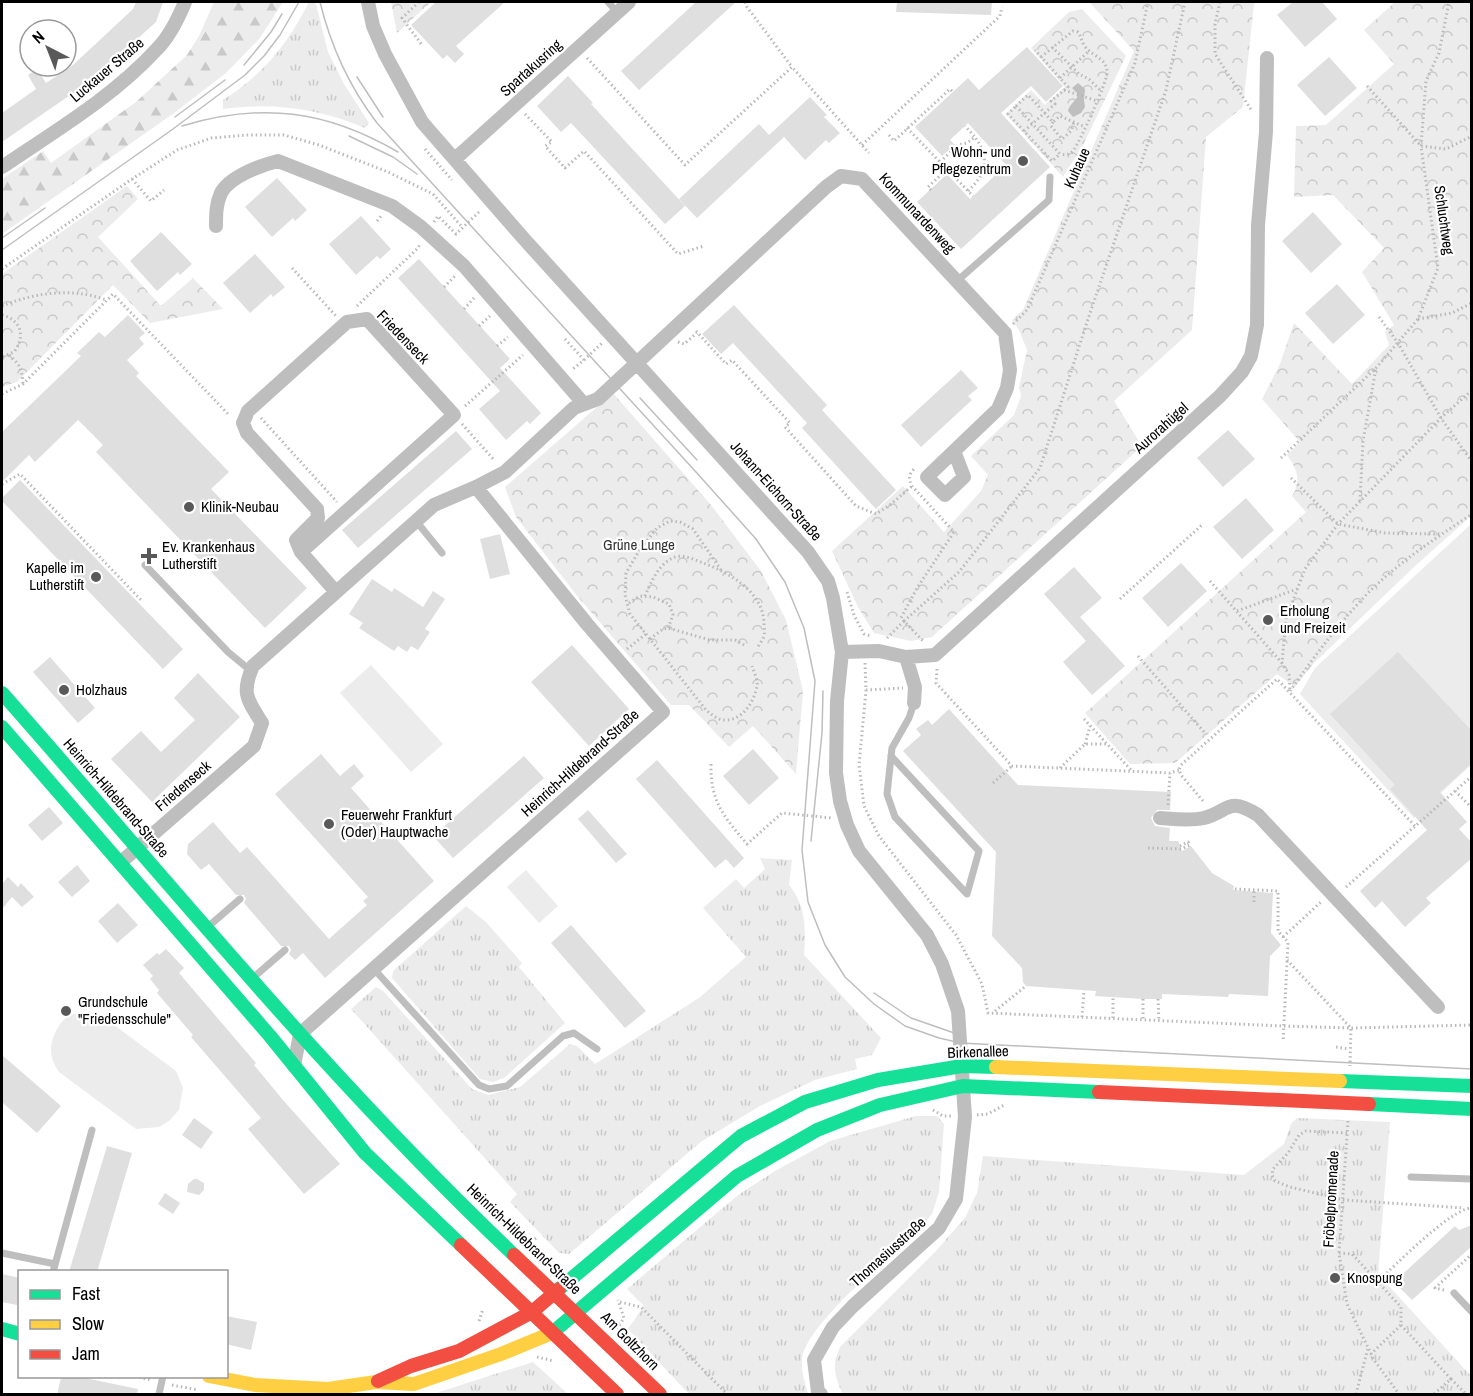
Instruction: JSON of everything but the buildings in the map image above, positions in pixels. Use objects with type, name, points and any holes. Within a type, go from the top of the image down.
[{"type":"street","name":"Luckauer Straße","points":[[2,166],[100,101],[158,49],[177,21],[185,2]]},
{"type":"street","name":"Johann-Eichorn-Straße","points":[[368,2],[372,26],[422,122],[808,552],[828,581],[842,652],[837,701],[836,773],[840,801],[847,825],[859,851],[927,935],[942,964],[958,1011],[963,1086]]},
{"type":"street","name":"Spartakusring","points":[[454,159],[578,48],[613,7],[629,2]]},
{"type":"street","name":"Aurorahügel","points":[[935,655],[1220,396],[1242,372],[1251,356],[1257,325],[1258,225],[1266,132],[1267,58]]},
{"type":"street","points":[[216,226],[216,206],[222,191],[241,176],[261,165],[278,161],[392,206],[464,266],[584,404]]},
{"type":"street","name":"Kommunardenweg","points":[[637,361],[826,187],[841,176],[862,179],[1005,333]]},
{"type":"street","name":"Friedenseck","points":[[243,423],[248,411],[347,322],[367,319],[454,415]]},
{"type":"street","points":[[954,451],[998,409],[1007,388],[1010,369],[1005,333]]},
{"type":"street","points":[[250,671],[434,505],[476,487],[505,471],[574,408],[598,399],[637,361]]},
{"type":"street","points":[[301,552],[454,415]]},
{"type":"street","points":[[243,423],[247,433],[317,509],[318,518],[296,540],[301,552],[336,592]]},
{"type":"street","name":"Heinrich-Hildebrand-Straße","points":[[300,1034],[663,712],[476,487]]},
{"type":"street","points":[[842,652],[879,651],[906,657],[935,655]]},
{"type":"street","points":[[906,657],[915,687],[914,703]]},
{"type":"street","name":"Friedenseck","points":[[120,863],[254,746],[262,723],[248,700],[246,682],[250,671]]},
{"type":"street","name":"Heinrich-Hildebrand-Straße","points":[[2,693],[207,928],[294,1066],[365,1153],[554,1332]]},
{"type":"street","name":"Heinrich-Hildebrand-Straße","points":[[2,726],[190,944],[300,1034],[411,1154],[577,1312]]},
{"type":"street","points":[[1164,816],[1203,818],[1233,806],[1247,808],[1258,815],[1438,1007]]},
{"type":"street","points":[[294,1066],[300,1034]]},
{"type":"street","name":"Birkenallee","points":[[377,1385],[411,1366],[459,1351],[532,1312],[741,1136],[805,1102],[878,1080],[962,1066],[1472,1086]]},
{"type":"street","points":[[215,1378],[255,1385],[328,1389],[414,1384],[469,1366],[554,1332],[737,1176],[817,1130],[880,1105],[963,1086],[1472,1109]]},
{"type":"street","name":"Thomasiusstraße","points":[[821,1395],[818,1392],[814,1360],[833,1327],[939,1228],[956,1199],[965,1117],[963,1086]]},
{"type":"street","name":"Am Goltzhorn","points":[[577,1312],[660,1395]]},
{"type":"street","points":[[2,1329],[18,1333]]},
{"type":"street","points":[[554,1332],[617,1395]]},
{"type":"lane","points":[[957,281],[1049,200],[1050,177]]},
{"type":"lane","points":[[416,522],[442,553]]},
{"type":"lane","points":[[145,565],[228,652],[250,671]]},
{"type":"lane","points":[[891,756],[979,851],[967,894],[895,817],[887,794],[891,756],[892,748],[909,718],[914,703]]},
{"type":"lane","points":[[190,944],[240,899]]},
{"type":"lane","points":[[243,987],[285,950]]},
{"type":"lane","points":[[373,968],[479,1085],[489,1089],[507,1086],[563,1036],[574,1033],[597,1049]]},
{"type":"lane","points":[[2,1253],[54,1268],[92,1130]]},
{"type":"lane","points":[[1412,1177],[1472,1179]]},
{"type":"lane","points":[[1454,1293],[1472,1312]]},
{"type":"lane","points":[[159,1395],[163,1379]]},
{"type":"path","points":[[419,2],[402,18],[422,45]]},
{"type":"path","points":[[746,2],[747,7],[792,67],[869,153]]},
{"type":"path","name":"Kuhaue","points":[[1005,333],[1027,310],[1135,63],[1148,2]]},
{"type":"path","points":[[886,640],[959,572],[1040,468],[1166,90],[1185,2]]},
{"type":"path","points":[[1220,2],[1215,24],[1215,54],[1266,132]]},
{"type":"path","name":"Schluchtweg","points":[[1281,459],[1376,368],[1418,320],[1438,268],[1421,146],[1426,81],[1439,53],[1449,2]]},
{"type":"path","points":[[862,145],[1000,16],[1002,7]]},
{"type":"path","points":[[1016,106],[1060,154],[1066,155],[1075,150],[1101,91],[1107,73],[1106,65],[1084,46],[1077,32],[1073,31],[1041,57]]},
{"type":"path","points":[[1052,47],[1079,74],[1089,79],[1101,91]]},
{"type":"path","points":[[578,48],[685,165],[792,67]]},
{"type":"path","points":[[1024,131],[1054,104],[1052,101],[1068,87],[1035,50]]},
{"type":"path","points":[[1060,78],[1089,51]]},
{"type":"path","points":[[1367,86],[1421,146],[1446,150],[1472,136]]},
{"type":"path","points":[[889,135],[894,141],[950,89],[953,92]]},
{"type":"path","points":[[1064,90],[1097,101]]},
{"type":"path","points":[[1053,122],[1028,95],[1008,114],[1052,161],[1060,154]]},
{"type":"path","points":[[1074,122],[1071,131],[1062,139],[1051,126],[1060,116],[1074,122],[1085,127]]},
{"type":"path","points":[[530,119],[552,142],[545,147],[565,168],[584,151],[678,254],[704,246]]},
{"type":"path","points":[[964,126],[975,137],[984,154],[985,166],[982,176],[968,191]]},
{"type":"path","points":[[908,128],[973,196]]},
{"type":"path","points":[[940,162],[958,145],[975,137]]},
{"type":"path","points":[[427,153],[454,182]]},
{"type":"path","points":[[931,190],[928,187],[947,169]]},
{"type":"path","points":[[132,179],[151,201],[164,190]]},
{"type":"path","points":[[441,218],[456,234],[480,211],[477,208]]},
{"type":"path","points":[[367,319],[356,307],[417,249],[426,232]]},
{"type":"path","points":[[292,268],[340,322]]},
{"type":"path","points":[[2,306],[26,297],[66,292],[106,300]]},
{"type":"path","points":[[2,394],[22,384],[113,294],[227,414],[243,423],[259,416],[346,512]]},
{"type":"path","points":[[1418,320],[1452,313],[1472,303]]},
{"type":"path","points":[[2,315],[11,318],[20,329],[21,338],[14,352],[2,357]]},
{"type":"path","points":[[1379,317],[1398,343],[1441,418],[1472,462]]},
{"type":"path","points":[[684,319],[726,364],[732,360],[790,423],[785,427],[856,506],[876,514],[890,506],[912,486]]},
{"type":"path","points":[[563,379],[584,360],[565,339]]},
{"type":"path","points":[[505,471],[454,415],[534,345]]},
{"type":"path","points":[[9,355],[22,370],[22,384]]},
{"type":"path","points":[[1360,502],[1363,441],[1376,368]]},
{"type":"path","points":[[1282,663],[1286,619],[1305,569],[1338,524],[1441,418],[1472,390]]},
{"type":"path","points":[[2,484],[20,474],[144,603]]},
{"type":"path","points":[[1291,478],[1338,524],[1385,533],[1442,534]]},
{"type":"path","points":[[1290,691],[1313,658],[1369,593],[1427,543],[1472,514]]},
{"type":"path","points":[[721,570],[693,529],[680,522],[670,521],[657,528],[626,573],[625,595],[629,603],[630,614],[706,710],[716,718],[727,721],[739,716],[752,704],[758,683],[752,666]]},
{"type":"path","points":[[1120,599],[1202,525]]},
{"type":"path","points":[[645,596],[651,581],[663,565],[674,558],[685,556],[721,570],[745,587],[758,601],[764,617],[765,635],[757,648]]},
{"type":"path","points":[[1210,581],[1282,663],[1289,675],[1290,691]]},
{"type":"path","points":[[1236,611],[1297,589]]},
{"type":"path","points":[[629,603],[640,596],[645,596],[669,604],[673,615],[668,628]]},
{"type":"path","points":[[904,621],[918,633]]},
{"type":"path","points":[[650,639],[668,628],[710,640],[735,640],[746,646]]},
{"type":"path","points":[[616,658],[646,634]]},
{"type":"path","points":[[935,655],[936,683],[1013,766]]},
{"type":"path","points":[[1138,656],[1204,732]]},
{"type":"path","points":[[1203,801],[1181,776],[1179,770],[1181,765],[1277,680],[1290,691],[1415,826]]},
{"type":"path","points":[[1084,719],[1132,771]]},
{"type":"path","points":[[1059,768],[1085,744],[1090,726]]},
{"type":"path","points":[[1085,744],[1106,744]]},
{"type":"path","points":[[711,764],[715,796],[721,813],[747,844],[782,813],[797,814]]},
{"type":"path","points":[[993,783],[1013,766],[1170,773],[1179,770]]},
{"type":"path","points":[[1164,816],[1170,773]]},
{"type":"path","points":[[1346,887],[1472,777]]},
{"type":"path","points":[[1455,791],[1472,808]]},
{"type":"path","points":[[1148,848],[1181,849],[1190,845],[1188,842],[1180,846]]},
{"type":"path","points":[[1234,889],[1278,891],[1278,931],[1288,942],[1283,1042]]},
{"type":"path","points":[[1254,890],[1254,902]]},
{"type":"path","points":[[1283,937],[1331,893]]},
{"type":"path","points":[[1287,960],[1351,1028],[1349,1080]]},
{"type":"path","points":[[993,1013],[1026,986]]},
{"type":"path","points":[[1082,1017],[1084,990]]},
{"type":"path","points":[[1113,997],[1113,1018]]},
{"type":"path","points":[[1143,999],[1143,1020]]},
{"type":"path","points":[[1158,999],[1159,1021]]},
{"type":"path","points":[[988,1013],[1351,1028],[1472,1025]]},
{"type":"path","points":[[1336,1047],[1350,1049]]},
{"type":"path","points":[[930,1109],[943,1116],[965,1117],[988,1114],[1006,1104]]},
{"type":"path","name":"Fröbelpromenade","points":[[1344,1200],[1290,1187],[1275,1181],[1272,1175],[1273,1169],[1288,1153],[1299,1135],[1306,1131],[1347,1133],[1344,1200],[1340,1253],[1347,1304],[1371,1354],[1399,1395]]},
{"type":"path","points":[[1344,1200],[1472,1208]]},
{"type":"path","points":[[1377,1282],[1449,1217],[1464,1208]]},
{"type":"path","points":[[1340,1253],[1352,1254],[1401,1307],[1401,1325],[1466,1395]]},
{"type":"path","points":[[1454,1293],[1435,1288],[1472,1254]]},
{"type":"path","points":[[620,1302],[641,1307],[727,1395]]},
{"type":"path","points":[[1371,1354],[1401,1325]]},
{"type":"path","points":[[1356,1395],[1368,1348]]},
{"type":"path","points":[[528,1356],[552,1360],[559,1365]]},
{"type":"path","points":[[163,1379],[206,1392]]},
{"type":"path","points":[[1434,1395],[1452,1379]]},
{"type":"green space","points":[[214,2],[283,2],[260,38],[226,73],[174,113],[2,234],[2,179],[43,151],[51,163],[136,102],[187,55],[199,36]]},
{"type":"green space","points":[[309,2],[316,4],[328,52],[344,84],[369,123],[365,128],[331,116],[296,109],[260,106],[223,109],[223,100],[251,80],[283,45]]},
{"type":"green space","points":[[391,2],[431,2],[397,33]]},
{"type":"green space","points":[[1089,2],[1257,2],[1254,4],[1243,107],[1206,137],[1192,330],[1114,401],[1142,446],[932,637],[911,641],[874,633],[858,607],[832,551],[903,486],[944,532],[981,491],[988,475],[971,456],[1014,415],[1021,396],[1019,387],[1027,350],[1012,320],[1023,310],[1134,51]]},
{"type":"green space","points":[[1395,2],[1471,2],[1471,516],[1314,663],[1295,687],[1277,674],[1175,763],[1130,764],[1085,713],[1306,512],[1292,496],[1297,485],[1297,475],[1287,455],[1300,442],[1262,399],[1280,364],[1294,323],[1352,384],[1389,345],[1385,332],[1394,325],[1362,272],[1384,248],[1333,195],[1294,197],[1296,126],[1326,125],[1394,64],[1364,30]]},
{"type":"green space","points":[[1082,9],[1126,56],[1083,145],[1063,177],[1006,114],[1031,90],[1045,105],[1065,87],[1031,48],[1069,12]]},
{"type":"green space","points":[[127,186],[138,199],[98,237],[161,306],[193,278],[223,309],[150,323],[113,285],[17,382],[2,387],[2,274]]},
{"type":"green space","name":"Grüne Lunge","points":[[613,393],[711,505],[761,571],[786,620],[803,691],[796,774],[753,726],[729,747],[689,705],[671,705],[578,597],[516,517],[505,487]]},
{"type":"green space","points":[[1471,524],[1471,765],[1414,818],[1300,694],[1315,668]]},
{"type":"green space","points":[[371,665],[443,744],[411,772],[340,693]]},
{"type":"green space","points":[[760,858],[792,860],[789,885],[799,901],[804,918],[804,955],[881,1038],[872,1055],[855,1059],[857,1069],[815,1080],[760,1106],[702,1141],[569,1254],[559,1253],[510,1202],[517,1194],[351,1009],[376,987],[383,991],[472,1089],[488,1095],[520,1087],[570,1044],[577,1046],[595,1064],[699,998],[746,957],[703,908],[736,879],[744,888],[765,869]]},
{"type":"green space","points":[[526,870],[558,906],[539,923],[507,887]]},
{"type":"green space","points":[[466,906],[486,922],[522,963],[519,967],[565,1023],[504,1078],[493,1082],[480,1079],[392,978],[393,971]]},
{"type":"green space","points":[[86,1012],[98,1013],[176,1071],[183,1088],[179,1110],[169,1121],[159,1127],[136,1129],[59,1072],[51,1053],[54,1035],[67,1017]]},
{"type":"green space","points":[[916,1116],[937,1116],[944,1124],[939,1192],[932,1214],[920,1229],[852,1290],[807,1344],[802,1358],[808,1394],[689,1394],[628,1329],[644,1306],[627,1289],[738,1195],[775,1171],[830,1141]]},
{"type":"green space","points":[[1297,1118],[1390,1122],[1378,1274],[1471,1376],[1471,1394],[842,1393],[835,1370],[840,1347],[934,1253],[965,1218],[977,1193],[983,1156],[1244,1175],[1284,1144],[1291,1124]]},
{"type":"green space","points":[[533,1362],[568,1394],[433,1394]]},
{"type":"shaded area","points":[[1078,83],[1085,89],[1085,107],[1081,113],[1073,117],[1068,111],[1078,94],[1072,88]]},
{"type":"tram line","points":[[2,250],[245,75],[280,35],[299,2]]},
{"type":"tram line","points":[[320,2],[329,35],[349,80],[377,123],[756,539],[785,582],[804,628],[815,681],[802,850],[808,902],[825,945],[845,977],[874,1004],[905,1026],[961,1043],[1472,1069]]},
{"type":"tram line","points":[[244,65],[271,32],[282,14]]},
{"type":"tram line","points":[[357,77],[383,117]]},
{"type":"tram line","points":[[175,117],[225,80]]},
{"type":"tram line","points":[[182,126],[239,114],[293,114],[345,127],[398,152]]},
{"type":"tram line","points":[[349,136],[393,157],[417,174]]},
{"type":"tram line","points":[[2,238],[45,208]]},
{"type":"tram line","points":[[640,398],[697,460]]},
{"type":"tram line","points":[[811,841],[822,733],[823,691]]},
{"type":"tram line","points":[[874,993],[911,1018],[960,1035]]},
{"type":"traffic: fast","points":[[2,693],[315,1051],[446,1189],[514,1255]]},
{"type":"traffic: fast","points":[[2,727],[270,1036],[365,1153],[461,1245]]},
{"type":"traffic: fast","points":[[559,1289],[741,1136],[805,1102],[878,1080],[962,1066],[996,1067]]},
{"type":"traffic: fast","points":[[1340,1081],[1472,1086]]},
{"type":"traffic: fast","points":[[552,1333],[737,1176],[817,1130],[880,1105],[963,1086],[1099,1092]]},
{"type":"traffic: fast","points":[[1369,1104],[1472,1109]]},
{"type":"traffic: fast","points":[[2,1329],[18,1333]]},
{"type":"traffic: slow","points":[[996,1067],[1340,1081]]},
{"type":"traffic: slow","points":[[219,1378],[255,1385],[328,1389],[376,1382],[414,1384],[501,1354],[552,1333]]},
{"type":"traffic: jam","points":[[1099,1092],[1369,1104]]},
{"type":"traffic: jam","points":[[461,1245],[617,1394]]},
{"type":"traffic: jam","points":[[514,1255],[660,1394]]},
{"type":"traffic: jam","points":[[378,1381],[411,1366],[459,1351],[532,1312],[559,1289]]},
{"type":"place","name":"Wohn- und Pflegezentrum","points":[[1023,161]]},
{"type":"place","name":"Klinik-Neubau","points":[[189,507]]},
{"type":"place","name":"Ev. Krankenhaus Lutherstift","points":[[149,556]]},
{"type":"place","name":"Kapelle im Lutherstift","points":[[96,577]]},
{"type":"place","name":"Erholung und Freizeit","points":[[1268,620]]},
{"type":"place","name":"Holzhaus","points":[[64,690]]},
{"type":"place","name":"Feuerwehr Frankfurt (Oder) Hauptwache","points":[[329,824]]},
{"type":"place","name":"Grundschule \"Friedensschule\"","points":[[66,1011]]},
{"type":"place","name":"Knospung","points":[[1335,1278]]}]
